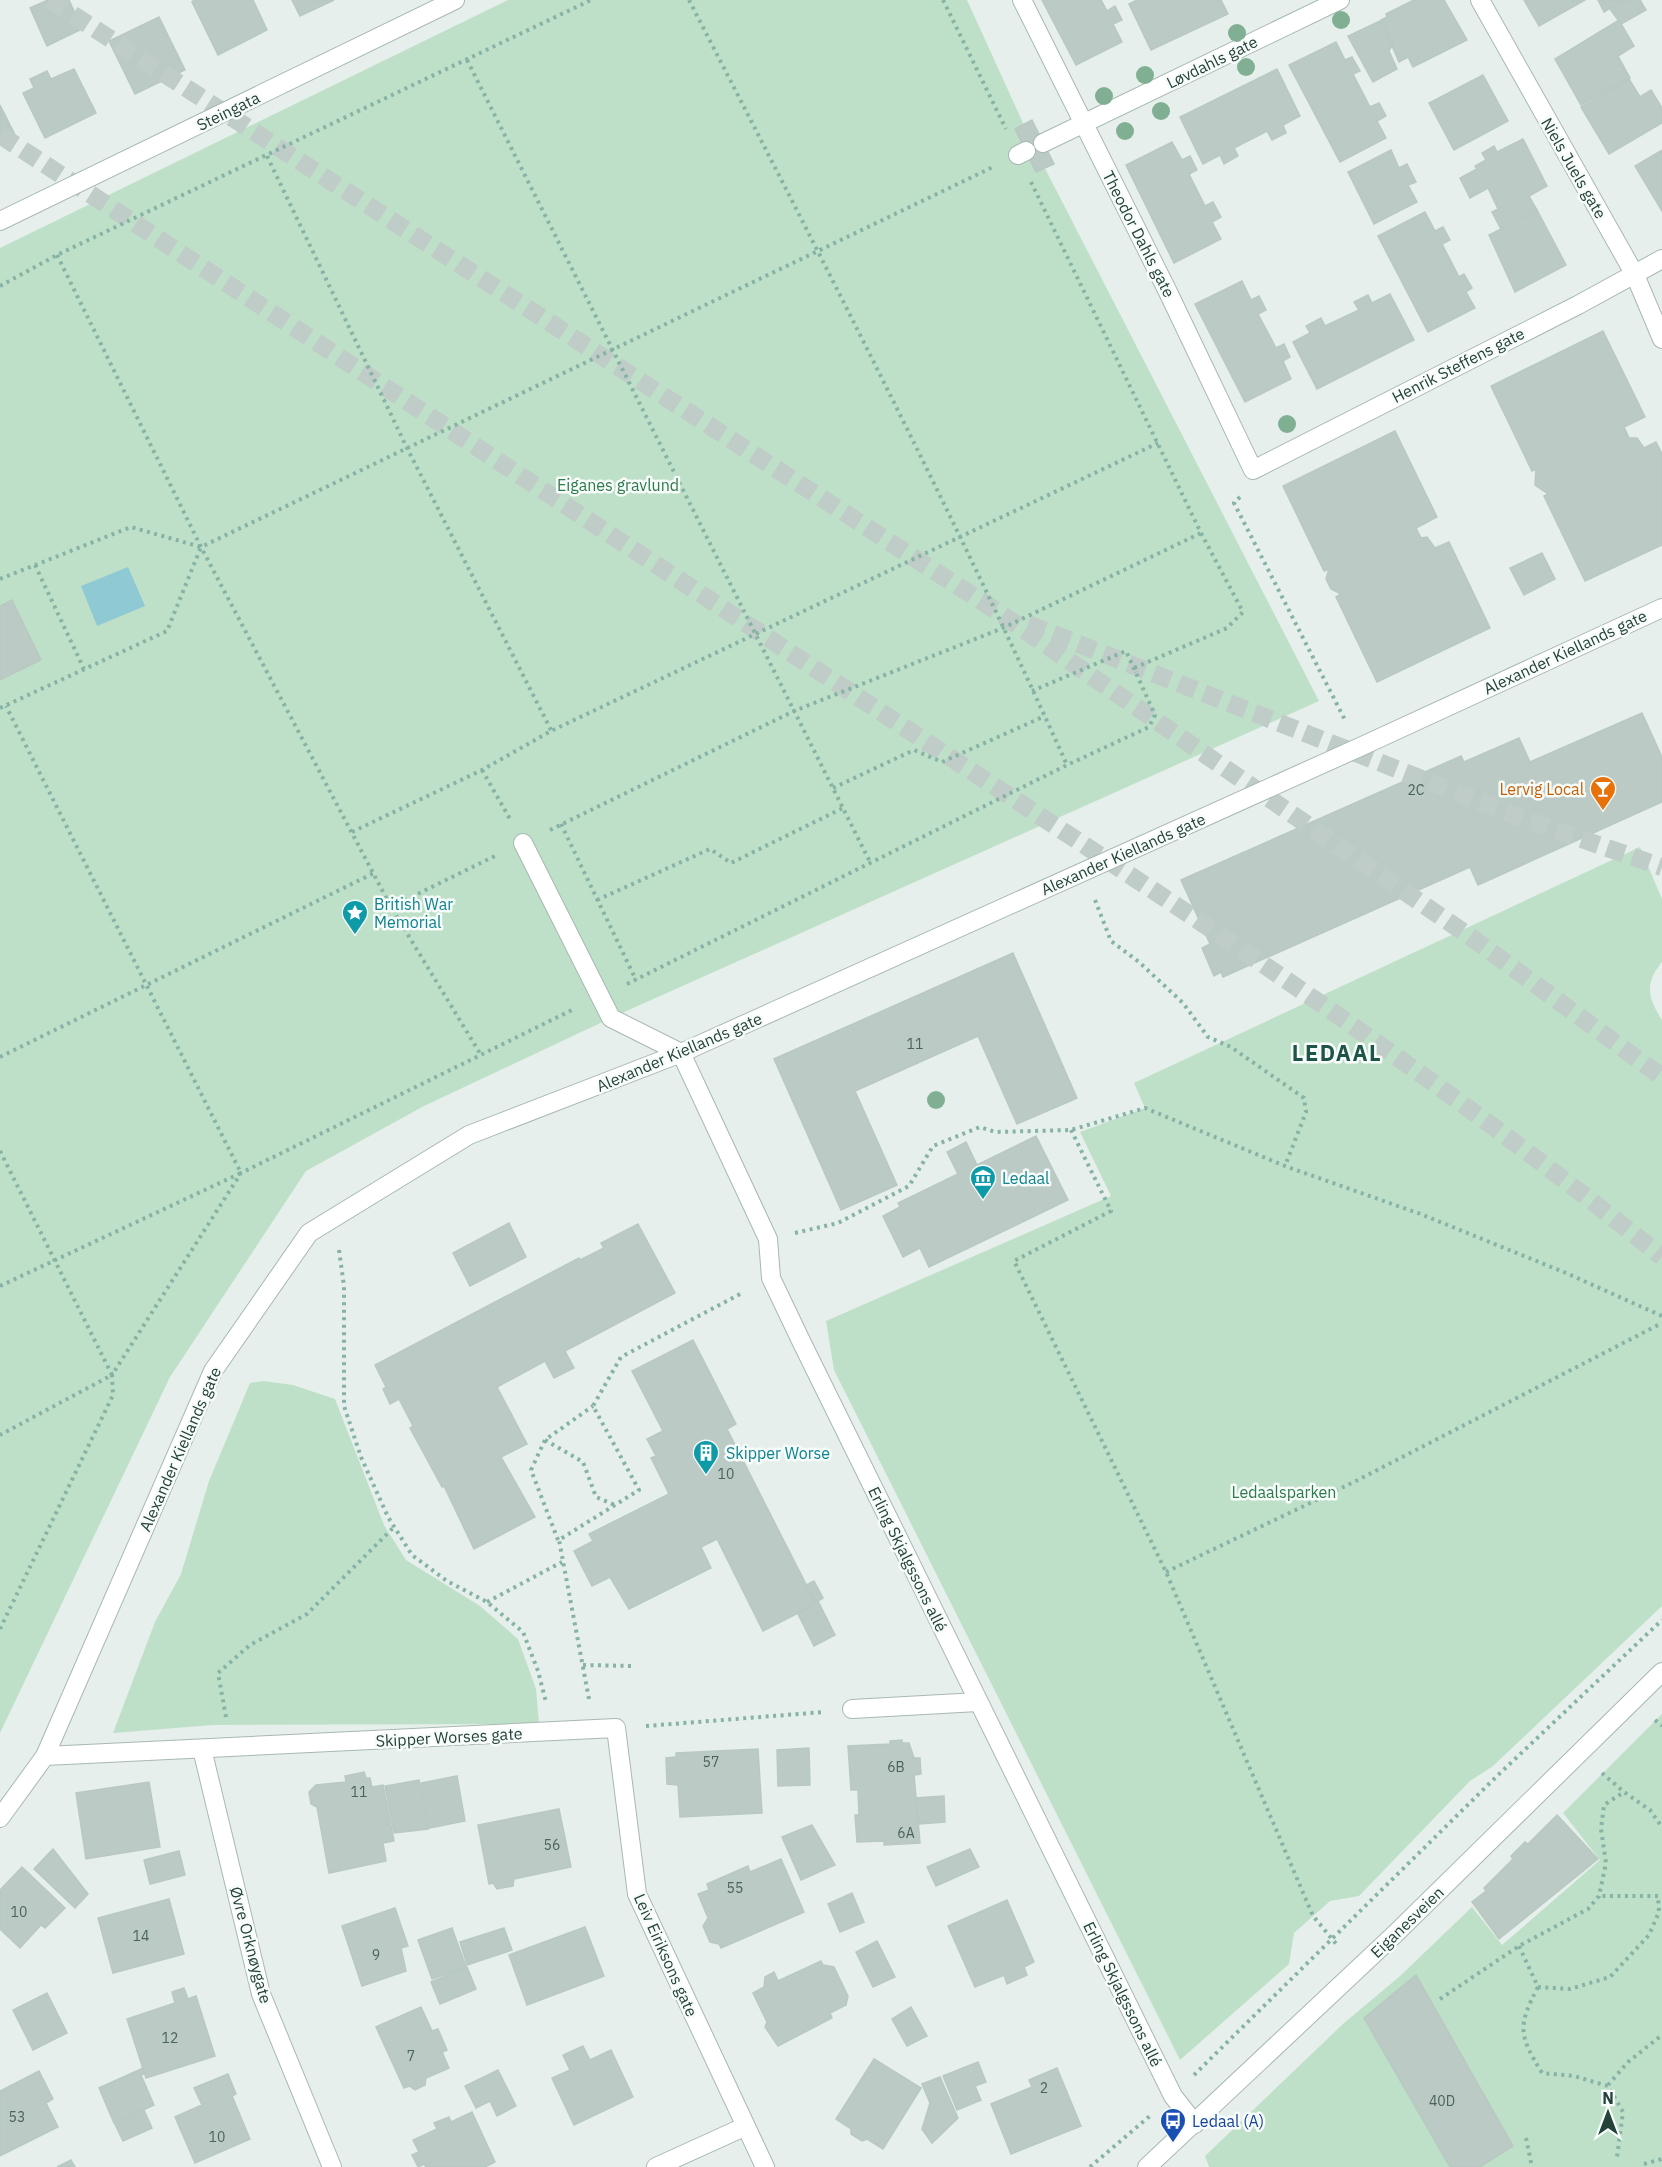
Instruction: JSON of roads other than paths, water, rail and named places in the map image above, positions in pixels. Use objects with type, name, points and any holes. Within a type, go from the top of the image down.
[{"type":"street","name":"Steingata","points":[[0,221],[455,0]]},
{"type":"street","name":"Theodor Dahls gate","points":[[1022,0],[1253,470]]},
{"type":"street","name":"Løvdahls gate","points":[[1043,143],[1340,0]]},
{"type":"street","name":"Niels Juels gate","points":[[1480,0],[1635,275],[1662,339]]},
{"type":"street","name":"Henrik Steffens gate","points":[[1253,470],[1635,275],[1662,259]]},
{"type":"street","name":"Alexander Kiellands gate","points":[[0,1818],[45,1756],[213,1371],[309,1233],[469,1135],[681,1053],[1360,747],[1662,608]]},
{"type":"street","points":[[523,843],[611,1018],[681,1053]]},
{"type":"street","name":"Erling Skjalgssons allé","points":[[681,1053],[768,1239],[771,1278],[1173,2096],[1195,2124]]},
{"type":"street","name":"Eiganesveien","points":[[1147,2167],[1395,1934],[1662,1672]]},
{"type":"street","points":[[852,1709],[978,1702]]},
{"type":"street","name":"Skipper Worses gate","points":[[45,1756],[616,1728]]},
{"type":"street","name":"Leiv Eiriksons gate","points":[[616,1728],[637,1894],[744,2127],[765,2167]]},
{"type":"street","name":"Øvre Orknøygate","points":[[202,1749],[261,1994],[332,2167]]},
{"type":"street","points":[[656,2167],[744,2127]]},
{"type":"water","points":[[128,567],[145,606],[97,626],[81,586]]},
{"type":"tunnel","points":[[50,0],[998,612],[1472,938],[1662,1077]]},
{"type":"tunnel","points":[[0,135],[1193,917],[1384,1048],[1478,1116],[1662,1257]]},
{"type":"tunnel","points":[[1028,624],[1521,818],[1662,867]]},
{"type":"place","name":"Lervig Local","points":[[1603,812]]},
{"type":"place","name":"British War Memorial","points":[[355,936]]},
{"type":"place","name":"Ledaal","points":[[983,1201]]},
{"type":"place","name":"Skipper Worse","points":[[706,1476]]},
{"type":"place","name":"Ledaal (A)","points":[[1173,2144]]},
{"type":"district","name":"LEDAAL","points":[[1337,1053]]},
{"type":"park label","name":"Eiganes gravlund","points":[[618,485]]},
{"type":"park label","name":"Ledaalsparken","points":[[1284,1492]]}]
